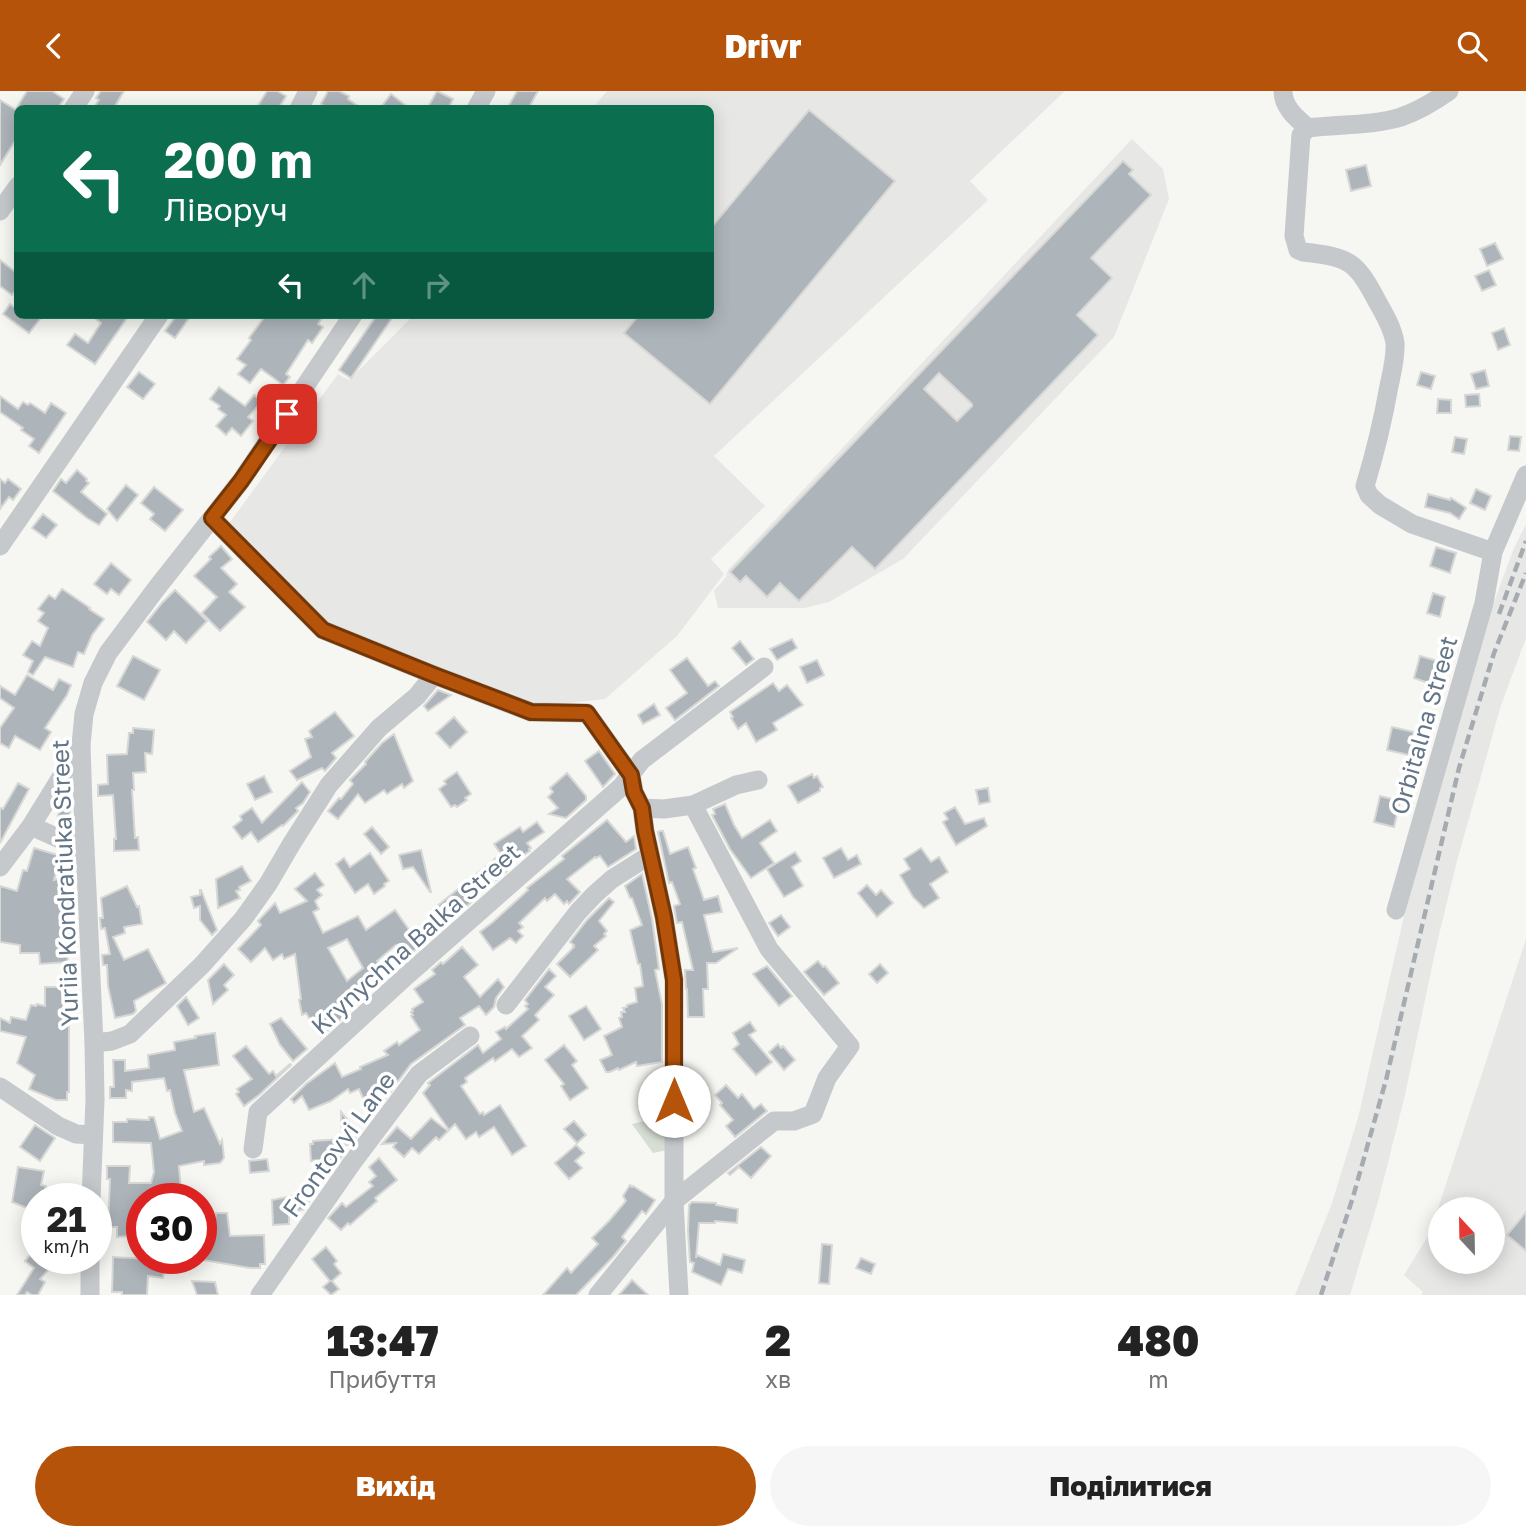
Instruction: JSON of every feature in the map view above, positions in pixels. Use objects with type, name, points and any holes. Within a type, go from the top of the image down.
[{"type":"street","points":[[1283,91],[1291,113],[1308,128]]},
{"type":"street","points":[[1449,91],[1400,117],[1308,128],[1301,135],[1294,236],[1298,250],[1340,258],[1357,267],[1387,320],[1395,342],[1380,433],[1365,486],[1369,495],[1380,505],[1412,524],[1493,552]]},
{"type":"street","points":[[0,211],[14,192]]},
{"type":"street","points":[[0,546],[156,319]]},
{"type":"street","name":"Yuriia Kondratiuka Street","points":[[92,1183],[94,1043],[81,745],[84,714],[93,683],[108,653],[241,481],[350,319]]},
{"type":"street","name":"Orbitalna Street","points":[[1396,910],[1484,603],[1493,552],[1526,475]]},
{"type":"street","points":[[212,518],[323,630],[531,712],[587,713],[631,775],[634,792],[642,808],[674,980],[674,1201],[679,1295]]},
{"type":"street","name":"Krynychna Balka Street","points":[[253,1149],[258,1112],[404,978],[621,787],[642,760],[764,667]]},
{"type":"street","points":[[94,1043],[112,1041],[130,1034],[202,965],[262,893],[329,785],[379,728],[417,696],[434,675]]},
{"type":"street","points":[[0,867],[31,825],[81,745]]},
{"type":"street","points":[[642,808],[664,809],[693,805],[736,785],[758,780]]},
{"type":"street","points":[[598,1295],[674,1201],[774,1121],[794,1121],[813,1114],[827,1078],[850,1046],[769,949],[693,805]]},
{"type":"street","points":[[31,825],[85,850]]},
{"type":"street","points":[[506,1005],[594,895],[612,879],[650,855]]},
{"type":"street","name":"Frontovyi Lane","points":[[260,1295],[352,1163],[419,1074],[470,1036]]},
{"type":"street","points":[[0,1087],[58,1126],[76,1134],[93,1135]]},
{"type":"street","points":[[90,1274],[90,1295]]},
{"type":"shaded area","points":[[607,91],[1065,91],[970,181],[988,200],[714,456],[765,506],[711,559],[724,574],[677,636],[605,699],[531,707],[332,626],[228,525],[338,374],[349,380],[410,319],[714,319],[714,105],[595,105]]},
{"type":"shaded area","points":[[1132,139],[1163,169],[1169,199],[1114,337],[903,559],[829,602],[805,608],[718,608],[714,591],[726,577],[728,570]]},
{"type":"shaded area","points":[[1526,524],[1526,638],[1501,705],[1457,861],[1405,1095],[1379,1198],[1350,1295],[1295,1295],[1331,1206],[1358,1118],[1414,872],[1474,656],[1514,548]]},
{"type":"shaded area","points":[[1526,939],[1526,1295],[1421,1295],[1423,1292],[1404,1275],[1428,1236],[1428,1274],[1505,1274],[1505,1197],[1442,1197]]},
{"type":"shaded area","points":[[666,1116],[667,1150],[653,1153],[632,1124]]},
{"type":"building","points":[[27,91],[52,91],[64,99],[60,105],[18,105]]},
{"type":"building","points":[[101,91],[124,91],[115,105],[96,105],[99,100],[96,98]]},
{"type":"building","points":[[267,91],[277,91],[286,96],[280,105],[258,105]]},
{"type":"building","points":[[328,91],[339,91],[349,96],[348,99],[356,105],[323,105]]},
{"type":"building","points":[[437,91],[453,99],[450,105],[429,105]]},
{"type":"building","points":[[517,91],[538,91],[530,105],[509,105]]},
{"type":"building","points":[[391,94],[405,105],[383,105]]},
{"type":"building","points":[[0,100],[14,109],[14,142],[0,165]]},
{"type":"building","points":[[809,110],[895,181],[710,404],[624,333],[636,319],[714,319],[714,224]]},
{"type":"building","points":[[1123,161],[1133,170],[1129,174],[1151,195],[1091,258],[1112,278],[1077,315],[1098,335],[875,569],[852,547],[799,601],[780,583],[767,597],[746,576],[740,582],[730,572]],"holes":[[[939,373],[972,404],[957,421],[924,389]]]},
{"type":"building","points":[[1366,165],[1371,186],[1351,191],[1346,170]]},
{"type":"building","points":[[1495,243],[1503,259],[1487,266],[1480,249]]},
{"type":"building","points":[[0,260],[14,271],[14,293],[12,295],[0,286]]},
{"type":"building","points":[[1489,270],[1496,285],[1482,291],[1475,276]]},
{"type":"building","points":[[10,304],[14,307],[14,319],[40,319],[29,333],[3,314]]},
{"type":"building","points":[[96,319],[126,319],[95,364],[67,345],[75,334],[88,343],[101,323]]},
{"type":"building","points":[[174,319],[188,319],[175,338],[165,331]]},
{"type":"building","points":[[263,319],[321,319],[318,324],[323,327],[312,343],[308,340],[286,374],[290,377],[283,385],[261,369],[250,383],[238,374],[246,365],[237,359],[251,340],[249,338]]},
{"type":"building","points":[[374,319],[391,319],[351,378],[339,370]]},
{"type":"building","points":[[1504,328],[1510,345],[1498,350],[1492,333]]},
{"type":"building","points":[[1485,370],[1489,386],[1476,389],[1471,374]]},
{"type":"building","points":[[139,372],[155,384],[143,399],[127,387]]},
{"type":"building","points":[[1421,372],[1435,376],[1431,389],[1417,385]]},
{"type":"building","points":[[219,387],[245,406],[254,395],[262,401],[248,417],[253,421],[241,436],[232,428],[226,435],[216,426],[226,415],[218,409],[220,406],[210,399]]},
{"type":"building","points":[[1479,394],[1480,406],[1466,407],[1465,395]]},
{"type":"building","points":[[0,396],[18,409],[23,402],[28,405],[30,403],[45,413],[51,403],[66,413],[39,453],[29,446],[34,439],[0,412]]},
{"type":"building","points":[[1438,399],[1451,400],[1451,413],[1437,413]]},
{"type":"building","points":[[1510,436],[1521,437],[1519,451],[1508,450]]},
{"type":"building","points":[[1455,437],[1467,439],[1464,454],[1452,452]]},
{"type":"building","points":[[77,470],[89,483],[81,492],[107,514],[99,525],[53,491],[61,479],[66,483]]},
{"type":"building","points":[[0,479],[5,483],[8,479],[21,489],[13,500],[9,497],[0,509]]},
{"type":"building","points":[[126,485],[138,495],[117,521],[107,509]]},
{"type":"building","points":[[154,487],[183,510],[165,531],[150,519],[154,514],[141,503]]},
{"type":"building","points":[[1476,489],[1491,496],[1485,510],[1470,503]]},
{"type":"building","points":[[1428,494],[1450,500],[1451,498],[1466,508],[1459,519],[1450,513],[1425,507]]},
{"type":"building","points":[[43,514],[57,525],[46,538],[32,528]]},
{"type":"building","points":[[221,546],[232,559],[221,568],[237,584],[229,592],[245,607],[220,631],[202,613],[217,597],[194,576]]},
{"type":"building","points":[[1436,547],[1456,553],[1450,573],[1430,566]]},
{"type":"building","points":[[111,563],[131,580],[119,595],[111,589],[107,594],[94,584]]},
{"type":"building","points":[[62,589],[104,619],[92,635],[84,654],[78,652],[73,667],[45,657],[33,675],[28,672],[33,661],[23,655],[32,641],[40,646],[48,628],[38,621],[44,613],[38,609],[49,595],[55,599]]},
{"type":"building","points":[[175,590],[207,621],[186,643],[174,631],[166,640],[147,622]]},
{"type":"building","points":[[1433,593],[1445,597],[1440,617],[1427,613]]},
{"type":"building","points":[[792,639],[797,648],[777,660],[770,649]]},
{"type":"building","points":[[740,641],[754,659],[746,665],[732,648]]},
{"type":"building","points":[[133,656],[160,670],[144,700],[117,686]]},
{"type":"building","points":[[1420,656],[1441,662],[1434,685],[1414,678]]},
{"type":"building","points":[[687,658],[708,686],[715,681],[719,686],[675,720],[666,708],[687,693],[670,670]]},
{"type":"building","points":[[817,660],[824,675],[807,683],[800,667]]},
{"type":"building","points":[[27,675],[53,690],[59,679],[71,685],[45,728],[51,732],[40,750],[15,736],[9,748],[0,743],[0,728],[14,708],[0,698],[0,686],[15,695]]},
{"type":"building","points":[[773,683],[779,691],[787,685],[803,705],[773,723],[777,730],[756,742],[746,723],[738,729],[730,712]]},
{"type":"building","points":[[438,690],[451,695],[428,711],[424,706]]},
{"type":"building","points":[[654,704],[660,715],[643,724],[638,715]]},
{"type":"building","points":[[335,712],[354,736],[332,753],[336,758],[325,771],[322,768],[297,780],[290,771],[311,757],[305,739],[312,737],[309,731]]},
{"type":"building","points":[[454,717],[467,732],[450,748],[436,733]]},
{"type":"building","points":[[1392,727],[1414,732],[1409,755],[1387,750]]},
{"type":"building","points":[[133,728],[154,730],[152,754],[145,753],[146,772],[133,773],[135,838],[138,837],[139,850],[114,851],[116,839],[113,795],[98,796],[98,785],[108,784],[107,755],[127,754],[129,733],[133,733]]},
{"type":"building","points":[[394,734],[413,781],[404,788],[402,784],[387,794],[384,790],[365,803],[358,794],[338,819],[328,811],[353,784],[350,780],[365,762]]},
{"type":"building","points":[[599,751],[615,774],[603,787],[585,761]]},
{"type":"building","points":[[457,772],[471,794],[457,807],[451,807],[439,789],[446,784],[444,781]]},
{"type":"building","points":[[567,773],[586,796],[586,800],[566,818],[549,814],[558,808],[548,797],[553,792],[550,788]]},
{"type":"building","points":[[812,774],[814,778],[817,776],[823,787],[798,803],[788,786]]},
{"type":"building","points":[[264,776],[272,792],[255,800],[247,784]]},
{"type":"building","points":[[302,782],[310,792],[296,808],[298,811],[283,826],[258,842],[251,832],[242,839],[233,827],[242,820],[240,816],[252,808],[262,823]]},
{"type":"building","points":[[18,783],[29,789],[0,843],[0,808],[3,809]]},
{"type":"building","points":[[988,788],[990,802],[979,804],[976,790]]},
{"type":"building","points":[[1380,796],[1400,801],[1394,827],[1374,822]]},
{"type":"building","points":[[61,803],[71,806],[68,823],[57,820]]},
{"type":"building","points":[[725,804],[742,838],[770,820],[777,831],[760,843],[774,863],[751,878],[730,849],[712,815],[715,814],[713,809]]},
{"type":"building","points":[[955,807],[965,824],[984,818],[987,826],[956,845],[943,822],[948,819],[944,813]]},
{"type":"building","points":[[607,820],[626,842],[634,836],[636,849],[608,867],[600,856],[595,857],[567,879],[580,892],[569,904],[567,901],[564,904],[555,894],[547,901],[545,898],[519,923],[523,927],[518,931],[523,936],[516,943],[510,938],[493,950],[480,932],[528,890],[527,888],[564,859],[562,856]]},
{"type":"building","points":[[537,822],[544,832],[527,843],[530,851],[505,867],[507,871],[473,896],[475,899],[442,927],[430,912],[501,854],[494,844],[520,827],[523,832]]},
{"type":"building","points":[[372,827],[389,847],[381,854],[364,834]]},
{"type":"building","points":[[663,831],[670,854],[688,847],[704,900],[718,896],[722,912],[704,915],[713,952],[738,948],[716,963],[707,963],[708,989],[703,989],[704,1017],[688,1017],[685,970],[693,970],[682,922],[677,923],[674,906],[680,904],[672,882],[669,883],[658,832]]},
{"type":"building","points":[[34,848],[61,856],[54,880],[71,875],[74,883],[71,906],[67,905],[67,934],[74,934],[74,946],[67,946],[68,962],[40,964],[39,953],[20,953],[20,945],[0,942],[0,886],[17,891],[23,870],[27,871]]},
{"type":"building","points":[[841,848],[848,860],[857,855],[861,864],[834,878],[823,858]]},
{"type":"building","points":[[921,848],[931,862],[939,857],[948,872],[930,884],[939,898],[924,908],[913,897],[900,875],[910,869],[904,859]]},
{"type":"building","points":[[421,850],[431,892],[413,867],[403,869],[399,855]]},
{"type":"building","points":[[795,852],[801,861],[792,867],[803,886],[784,897],[767,869]]},
{"type":"building","points":[[370,853],[389,881],[374,894],[368,884],[355,893],[336,864],[344,858],[350,867]]},
{"type":"building","points":[[242,866],[251,881],[236,891],[240,898],[218,908],[216,879]]},
{"type":"building","points":[[315,873],[324,885],[317,890],[322,895],[315,901],[319,909],[313,912],[323,933],[358,916],[366,930],[395,910],[415,938],[436,920],[442,928],[405,958],[396,945],[377,961],[389,974],[376,986],[370,980],[343,1005],[349,1012],[321,1037],[306,1013],[302,1015],[295,954],[284,959],[282,954],[273,960],[265,948],[251,962],[238,949],[261,925],[258,921],[275,903],[280,913],[307,901],[295,889]],"holes":[[[347,939],[363,968],[347,981],[328,948]]]},
{"type":"building","points":[[642,874],[659,969],[655,970],[662,1004],[662,1062],[637,1066],[636,1062],[619,1070],[618,1068],[606,1072],[600,1060],[612,1055],[604,1036],[622,1027],[619,1018],[622,1017],[621,1012],[625,1012],[623,1008],[637,1002],[635,988],[643,986],[630,930],[642,925],[625,886]]},
{"type":"building","points":[[867,885],[876,895],[881,890],[893,903],[877,917],[858,893]]},
{"type":"building","points":[[127,886],[137,907],[139,906],[142,924],[124,927],[125,933],[113,937],[124,960],[148,949],[166,983],[134,1001],[136,1011],[133,1014],[115,1018],[108,986],[107,965],[103,965],[102,955],[110,954],[105,928],[101,929],[101,898]]},
{"type":"building","points":[[200,890],[217,930],[212,935],[200,920],[200,906],[194,908],[191,897],[200,895]]},
{"type":"building","points":[[609,898],[614,902],[599,921],[607,931],[604,934],[606,936],[594,946],[598,950],[570,977],[557,964],[574,947],[570,942],[587,920]]},
{"type":"building","points":[[781,915],[790,927],[778,936],[769,923]]},
{"type":"building","points":[[462,947],[478,965],[464,977],[480,997],[498,979],[504,987],[496,998],[494,1007],[486,1015],[479,1006],[460,1018],[465,1025],[411,1064],[399,1080],[388,1088],[392,1090],[377,1110],[370,1113],[359,1089],[350,1093],[348,1089],[331,1101],[309,1110],[302,1096],[294,1103],[291,1099],[306,1084],[335,1063],[342,1077],[388,1055],[384,1051],[397,1042],[399,1045],[420,1030],[411,1012],[423,1002],[414,989],[435,974],[432,970],[441,962],[443,964]]},
{"type":"building","points":[[818,961],[839,983],[824,995],[804,972]]},
{"type":"building","points":[[224,964],[234,975],[224,985],[228,990],[213,1004],[208,980]]},
{"type":"building","points":[[880,964],[888,973],[877,983],[869,974]]},
{"type":"building","points":[[767,966],[792,996],[779,1006],[753,974]]},
{"type":"building","points":[[549,969],[556,976],[545,987],[554,995],[535,1015],[539,1020],[522,1036],[532,1048],[519,1057],[512,1049],[495,1061],[493,1058],[465,1078],[467,1082],[461,1086],[480,1114],[483,1112],[484,1115],[500,1105],[526,1146],[512,1155],[494,1127],[479,1137],[476,1132],[466,1139],[455,1124],[449,1130],[423,1093],[430,1085],[428,1083],[478,1045],[483,1053],[501,1039],[496,1032],[505,1027],[506,1029],[528,1009],[525,1000]]},
{"type":"building","points":[[45,987],[64,987],[64,1012],[69,1013],[67,1100],[56,1100],[29,1089],[35,1075],[17,1063],[26,1037],[0,1031],[0,1018],[10,1023],[11,1017],[26,1020],[31,1005],[45,1006]]},
{"type":"building","points":[[186,997],[199,1018],[188,1025],[177,1006]]},
{"type":"building","points":[[586,1006],[601,1029],[584,1040],[569,1016]]},
{"type":"building","points":[[281,1018],[307,1049],[293,1061],[280,1045],[270,1024]]},
{"type":"building","points":[[750,1022],[756,1031],[749,1035],[772,1062],[756,1075],[733,1049],[739,1044],[733,1033]]},
{"type":"building","points":[[215,1033],[219,1065],[184,1070],[194,1112],[204,1108],[220,1144],[222,1140],[224,1158],[220,1163],[204,1165],[204,1161],[179,1166],[180,1183],[151,1183],[154,1172],[151,1143],[113,1142],[113,1122],[127,1122],[127,1119],[149,1120],[149,1117],[154,1117],[160,1139],[182,1131],[170,1090],[167,1091],[164,1078],[132,1082],[132,1091],[126,1090],[126,1098],[110,1098],[110,1087],[114,1087],[113,1060],[125,1060],[125,1071],[149,1068],[148,1055],[175,1050],[174,1042],[196,1038],[195,1036]]},
{"type":"building","points":[[778,1044],[795,1060],[784,1070],[769,1052]]},
{"type":"building","points":[[564,1045],[577,1061],[572,1065],[588,1088],[570,1100],[561,1086],[564,1084],[545,1060]]},
{"type":"building","points":[[246,1046],[269,1074],[273,1071],[276,1076],[291,1065],[244,1106],[236,1094],[239,1092],[237,1089],[252,1079],[233,1056]]},
{"type":"building","points":[[726,1085],[738,1098],[742,1094],[754,1109],[761,1104],[767,1111],[735,1137],[726,1126],[733,1120],[715,1095]]},
{"type":"building","points":[[341,1112],[359,1134],[350,1145],[343,1145],[343,1155],[328,1176],[318,1174],[317,1160],[311,1161],[310,1144],[313,1144],[313,1141],[342,1139]]},
{"type":"building","points":[[431,1118],[448,1131],[439,1140],[436,1137],[419,1154],[412,1148],[404,1157],[393,1147],[396,1143],[382,1144],[397,1127],[411,1139]]},
{"type":"building","points":[[574,1121],[586,1135],[577,1143],[564,1129]]},
{"type":"building","points":[[35,1125],[55,1138],[40,1161],[20,1147]]},
{"type":"building","points":[[576,1145],[584,1153],[575,1161],[582,1168],[569,1179],[555,1163]]},
{"type":"building","points":[[761,1147],[771,1156],[751,1178],[739,1167],[730,1175],[728,1173]]},
{"type":"building","points":[[379,1158],[397,1180],[375,1198],[377,1201],[341,1230],[328,1218],[342,1203],[346,1207],[373,1186],[369,1182],[376,1176],[369,1167]]},
{"type":"building","points":[[267,1159],[269,1171],[250,1173],[249,1161]]},
{"type":"building","points":[[107,1166],[130,1166],[129,1183],[126,1183],[126,1236],[117,1237],[117,1227],[112,1227],[112,1183],[107,1179]]},
{"type":"building","points":[[18,1167],[44,1171],[41,1183],[21,1183],[21,1206],[12,1202]]},
{"type":"building","points":[[630,1185],[655,1200],[646,1214],[642,1211],[622,1237],[626,1241],[576,1295],[543,1295],[567,1268],[571,1273],[598,1244],[592,1238],[626,1201],[623,1196]]},
{"type":"building","points":[[307,1193],[309,1203],[305,1209],[289,1213],[289,1224],[273,1225],[272,1200]]},
{"type":"building","points":[[692,1202],[716,1203],[738,1209],[737,1223],[699,1223],[696,1258],[697,1255],[720,1265],[723,1254],[745,1260],[742,1273],[728,1269],[721,1285],[692,1272],[694,1263],[690,1262],[688,1231],[689,1205]]},
{"type":"building","points":[[1526,1212],[1526,1251],[1507,1235]]},
{"type":"building","points":[[217,1213],[227,1213],[230,1236],[264,1235],[265,1264],[260,1264],[260,1268],[217,1262]]},
{"type":"building","points":[[822,1244],[832,1245],[829,1284],[819,1283]]},
{"type":"building","points":[[326,1247],[337,1261],[334,1264],[341,1273],[332,1281],[339,1289],[331,1295],[323,1287],[330,1281],[312,1259]]},
{"type":"building","points":[[113,1257],[126,1258],[126,1274],[164,1274],[163,1278],[148,1276],[147,1295],[122,1295],[122,1292],[112,1292]]},
{"type":"building","points":[[861,1258],[875,1264],[871,1274],[856,1268]]},
{"type":"building","points":[[30,1274],[45,1274],[40,1279],[45,1282],[38,1295],[27,1292],[25,1295],[17,1295]]},
{"type":"building","points":[[632,1280],[648,1295],[619,1295]]},
{"type":"building","points":[[192,1281],[215,1282],[218,1295],[197,1295]]},
{"type":"railway","points":[[1499,614],[1526,541]]},
{"type":"railway","points":[[1321,1295],[1353,1197],[1386,1080],[1459,768],[1494,653],[1526,573]]},
{"type":"route","points":[[287,414],[212,518],[323,630],[531,712],[587,713],[631,775],[634,792],[642,808],[674,980],[674,1101]]}]
